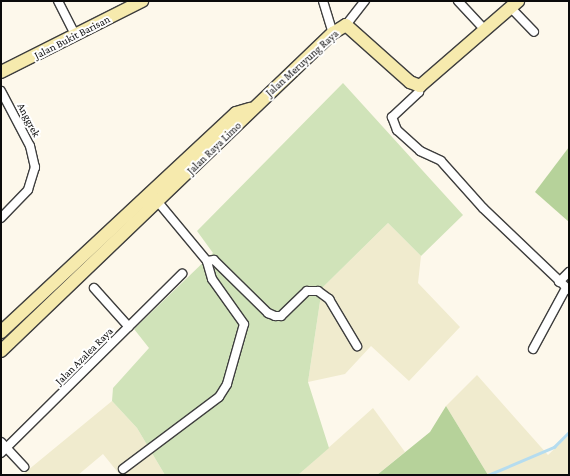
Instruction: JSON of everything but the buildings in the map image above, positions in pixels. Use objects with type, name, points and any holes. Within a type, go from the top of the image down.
[{"type":"main road","name":"Jalan Bukit Barisan","points":[[1,72],[142,1]]},
{"type":"main road","points":[[420,86],[514,4]]},
{"type":"main road","name":"Jalan Meruyung Raya","points":[[250,109],[333,33],[346,25],[410,82],[420,86]]},
{"type":"main road","name":"Jalan Raya Limo","points":[[1,332],[135,215],[158,202],[242,122],[250,109]]},
{"type":"main road","name":"Jalan Raya Limo","points":[[1,351],[236,113],[250,109]]},
{"type":"street","points":[[58,1],[75,35]]},
{"type":"street","points":[[323,1],[333,33]]},
{"type":"street","points":[[346,25],[365,1]]},
{"type":"street","points":[[458,1],[485,30]]},
{"type":"street","points":[[514,4],[534,32]]},
{"type":"street","points":[[420,86],[419,92],[392,117],[397,130],[420,151],[441,161],[559,282],[568,289],[533,349]]},
{"type":"street","name":"Anggrek","points":[[1,91],[35,159],[34,176],[28,190],[1,218]]},
{"type":"street","points":[[123,469],[198,415],[218,397],[226,384],[244,324],[212,279],[207,261],[158,202]]},
{"type":"street","points":[[207,261],[214,260],[268,313],[275,316],[281,316],[307,291],[318,291],[329,299],[357,346]]},
{"type":"street","points":[[559,282],[569,272]]},
{"type":"street","name":"Jalan Azalea Raya","points":[[3,447],[129,327],[182,274]]},
{"type":"street","points":[[94,288],[129,327]]},
{"type":"street","points":[[3,447],[24,467]]},
{"type":"shaded area","points":[[388,223],[421,256],[418,283],[460,327],[409,381],[371,346],[345,374],[308,382],[322,288]]},
{"type":"shaded area","points":[[477,375],[548,455],[569,435],[569,475],[488,475],[446,406]]},
{"type":"shaded area","points":[[112,401],[137,428],[165,475],[120,475],[103,454],[78,475],[22,475]]},
{"type":"shaded area","points":[[373,408],[405,452],[377,475],[298,475]]},
{"type":"green space","points":[[343,83],[463,215],[421,256],[388,223],[322,288],[308,382],[329,448],[298,475],[165,475],[137,428],[112,401],[113,388],[149,348],[134,329],[213,253],[197,231]]},
{"type":"green space","points":[[569,147],[569,222],[535,192]]},
{"type":"green space","points":[[446,406],[488,475],[377,475],[430,432]]},
{"type":"waterway","points":[[488,475],[554,447],[569,432]]}]
